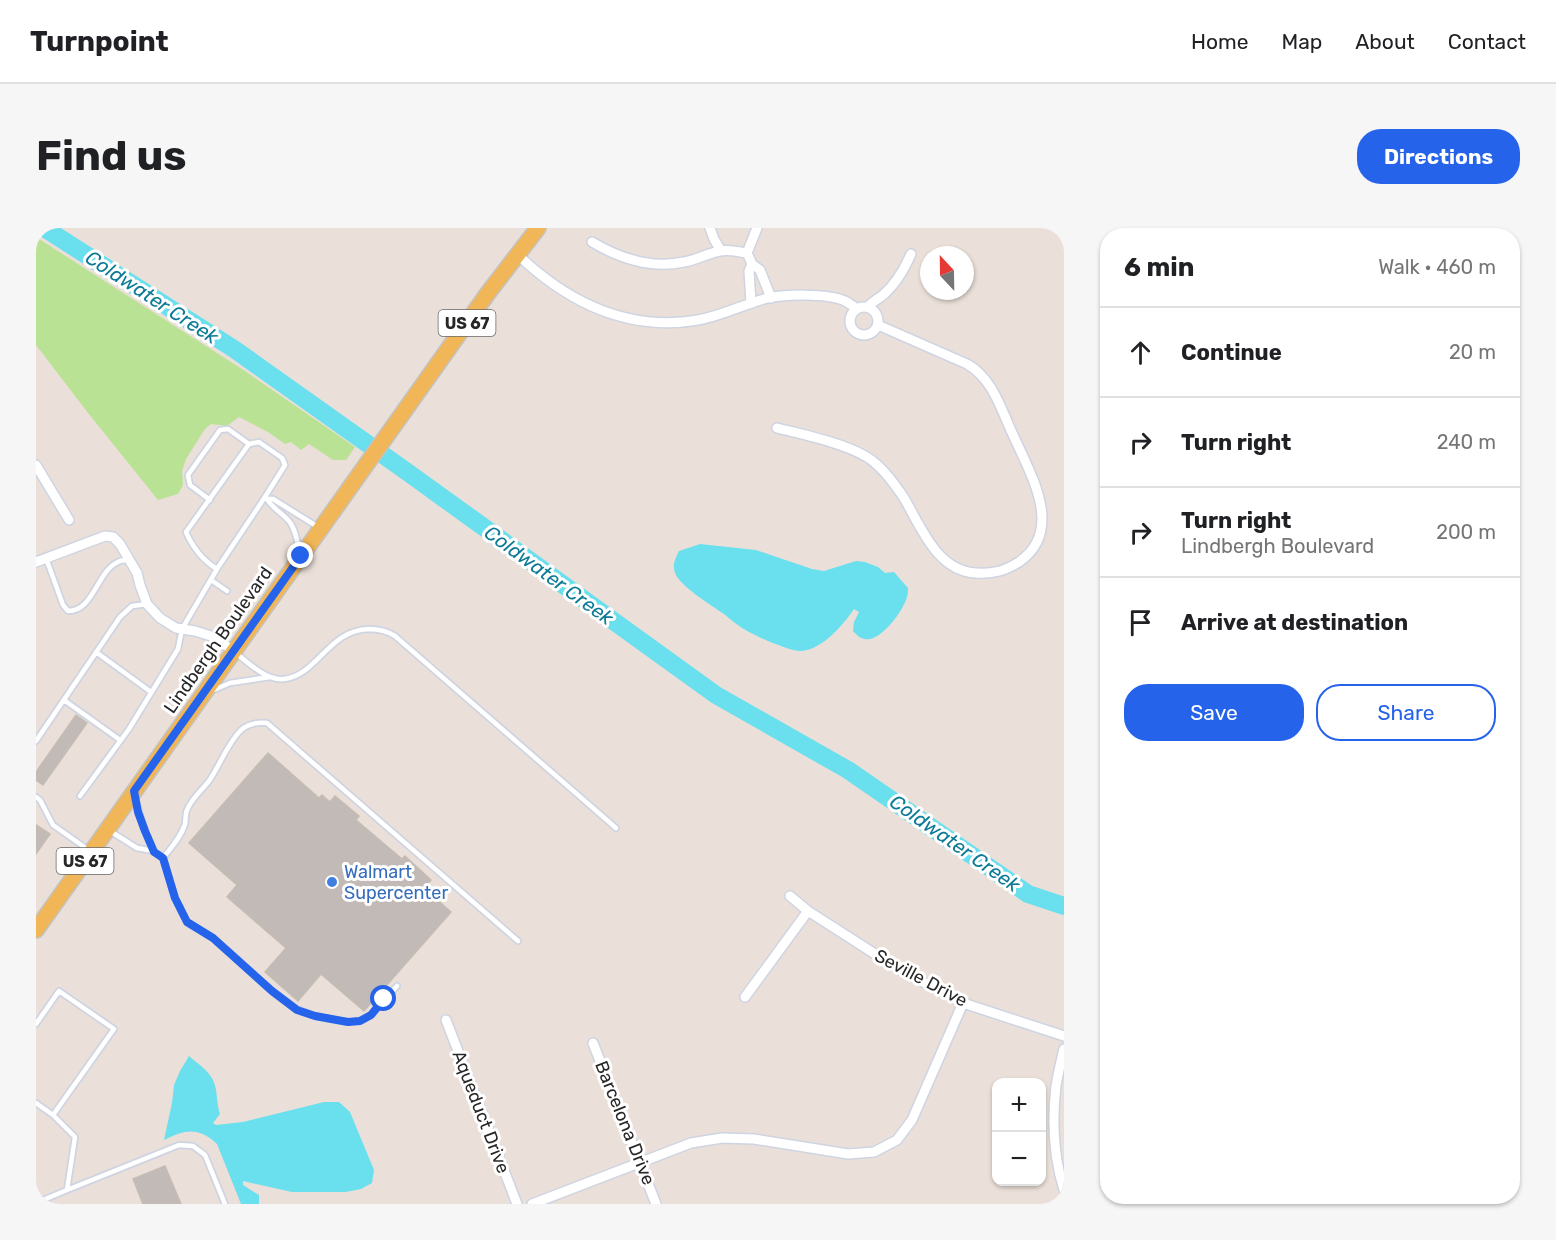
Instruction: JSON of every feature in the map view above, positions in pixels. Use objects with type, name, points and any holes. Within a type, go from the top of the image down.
[{"type":"main road","name":"Lindbergh Boulevard","points":[[36,930],[398,419],[538,228]]},
{"type":"street","points":[[710,228],[721,251]]},
{"type":"street","points":[[747,253],[758,228]]},
{"type":"street","points":[[592,242],[636,262],[660,264],[682,263],[721,251],[747,253]]},
{"type":"street","points":[[747,253],[753,264],[760,270],[771,298]]},
{"type":"street","points":[[517,254],[543,277],[578,301],[620,318],[638,321],[671,323],[699,320],[771,298],[813,295],[844,301],[857,309]]},
{"type":"street","points":[[868,307],[876,314],[878,325],[871,333],[860,335],[852,328],[850,317],[852,312],[868,307],[889,289],[903,273],[911,254]]},
{"type":"street","points":[[751,303],[749,271],[753,264]]},
{"type":"street","points":[[777,428],[859,452],[875,462],[902,495],[928,542],[956,568],[973,573],[998,573],[1011,567],[1035,548],[1041,535],[1043,517],[1041,501],[985,378],[967,364],[878,325]]},
{"type":"street","points":[[36,465],[69,520]]},
{"type":"street","points":[[36,562],[105,536],[113,537],[120,544],[137,573],[147,604],[160,618],[177,628],[211,636],[234,651]]},
{"type":"street","name":"Seville Drive","points":[[790,896],[808,911],[900,970],[963,1003],[1064,1036]]},
{"type":"street","points":[[745,997],[808,911]]},
{"type":"street","points":[[532,1204],[691,1143],[722,1138],[754,1139],[848,1154],[874,1152],[897,1140],[912,1120],[963,1003]]},
{"type":"street","name":"Aqueduct Drive","points":[[446,1020],[517,1204]]},
{"type":"street","name":"Barcelona Drive","points":[[593,1043],[656,1204]]},
{"type":"street","points":[[1064,1049],[1056,1087],[1054,1128],[1064,1190]]},
{"type":"lane","points":[[210,500],[190,485],[188,475],[220,430],[228,429],[249,444]]},
{"type":"lane","points":[[80,796],[120,740],[178,649],[182,628],[285,465],[282,458],[259,442],[249,444],[186,532],[191,545],[205,562],[217,570]]},
{"type":"lane","points":[[266,498],[273,499],[320,529]]},
{"type":"lane","points":[[266,498],[290,521],[301,556]]},
{"type":"lane","points":[[46,558],[63,604],[68,611],[84,606],[107,572],[117,562],[129,560]]},
{"type":"lane","points":[[211,580],[227,591]]},
{"type":"lane","points":[[36,741],[120,617],[132,606],[147,604]]},
{"type":"lane","points":[[234,651],[270,677],[282,680],[299,674],[347,634],[366,629],[387,632],[395,636],[616,828]]},
{"type":"lane","points":[[96,652],[151,692]]},
{"type":"lane","points":[[203,694],[230,683],[270,677]]},
{"type":"lane","points":[[64,700],[120,740]]},
{"type":"lane","points":[[163,858],[179,837],[191,803],[210,779],[231,743],[250,724],[267,723],[518,941]]},
{"type":"lane","points":[[134,791],[138,812],[154,852]]},
{"type":"lane","points":[[36,797],[40,800],[53,825],[91,852]]},
{"type":"lane","points":[[107,830],[137,848],[154,852],[163,858],[175,898],[187,922],[213,938],[272,991],[297,1010],[348,1022],[360,1021],[371,1015],[397,986]]},
{"type":"lane","points":[[36,1024],[59,991],[114,1029],[53,1115]]},
{"type":"lane","points":[[36,1103],[53,1115],[75,1137],[67,1190]]},
{"type":"lane","points":[[36,1203],[179,1145],[193,1146],[205,1155],[225,1204]]},
{"type":"green space","points":[[36,237],[245,371],[355,447],[346,460],[333,460],[309,444],[301,450],[291,442],[285,444],[239,417],[227,426],[211,424],[205,429],[186,459],[182,471],[183,485],[178,494],[158,500],[36,345]]},
{"type":"water","points":[[700,544],[756,550],[824,571],[856,561],[865,562],[878,567],[885,573],[894,572],[908,588],[907,596],[901,610],[878,636],[865,639],[853,631],[859,612],[854,609],[825,641],[810,649],[796,651],[763,639],[742,628],[683,584],[675,573],[675,559],[679,551]]},
{"type":"water","points":[[189,1056],[209,1073],[215,1084],[220,1114],[213,1123],[216,1125],[243,1122],[324,1102],[339,1102],[350,1112],[374,1170],[372,1183],[361,1189],[346,1192],[292,1192],[243,1181],[243,1185],[259,1195],[259,1204],[241,1204],[217,1144],[210,1138],[192,1131],[164,1140],[174,1085]]},
{"type":"building","points":[[76,715],[87,723],[43,785],[36,780],[36,772]]},
{"type":"building","name":"Walmart Supercenter","points":[[268,753],[319,798],[322,795],[330,802],[335,796],[359,816],[356,820],[402,859],[405,856],[431,880],[424,888],[451,912],[364,1011],[321,974],[298,1001],[265,972],[286,948],[227,897],[237,885],[189,843]]},
{"type":"building","points":[[36,825],[50,834],[36,854]]},
{"type":"building","points":[[165,1166],[181,1204],[143,1204],[133,1179]]},
{"type":"waterway","name":"Coldwater Creek","points":[[44,228],[234,349],[716,695],[848,770],[1028,894],[1064,906]]},
{"type":"place","name":"Walmart Supercenter","points":[[332,882]]},
{"type":"route","points":[[301,556],[134,791],[145,831],[154,852],[163,858],[175,898],[187,922],[213,938],[272,991],[297,1010],[348,1022],[360,1021],[371,1015],[384,999]]}]
